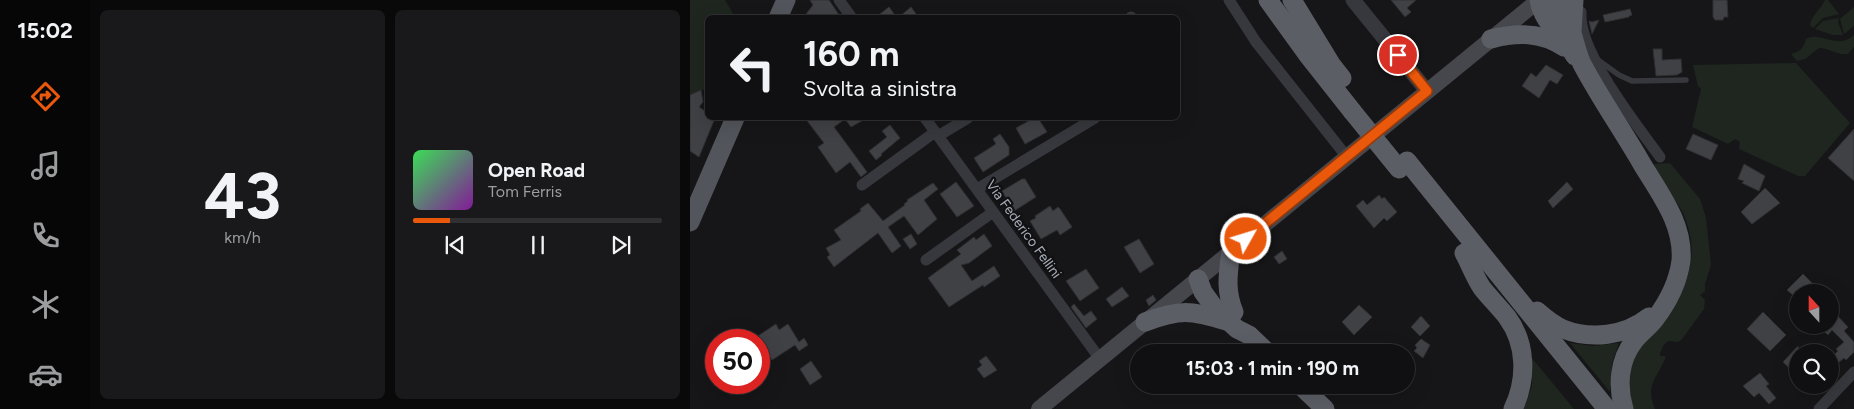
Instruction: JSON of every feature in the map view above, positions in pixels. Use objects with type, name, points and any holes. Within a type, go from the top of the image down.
[{"type":"highway","points":[[1268,0],[1307,54],[1357,107],[1403,165],[1461,230],[1607,409]]},
{"type":"highway","points":[[1292,0],[1357,107]]},
{"type":"highway","points":[[1583,58],[1547,22],[1541,11],[1539,0],[1551,2],[1565,16],[1583,58],[1674,220],[1680,240],[1681,259],[1675,285],[1654,320],[1635,340],[1626,354],[1620,381],[1624,409]]},
{"type":"highway","points":[[1572,32],[1574,0]]},
{"type":"highway","points":[[1491,40],[1512,34],[1532,34],[1560,44],[1583,58]]},
{"type":"highway","points":[[1403,165],[1464,253],[1592,409]]},
{"type":"highway","points":[[1461,230],[1493,256],[1536,310],[1564,330],[1592,335],[1620,332],[1644,320],[1665,302]]},
{"type":"highway","points":[[1231,251],[1227,284],[1232,317]]},
{"type":"highway","points":[[1464,253],[1481,286],[1507,318],[1519,341],[1524,368],[1521,388],[1513,409]]},
{"type":"highway","points":[[1198,279],[1217,291],[1232,317]]},
{"type":"highway","points":[[1145,322],[1163,315],[1191,312],[1232,317],[1243,324],[1249,335],[1259,344]]},
{"type":"highway","points":[[1309,394],[1324,409]]},
{"type":"main road","points":[[779,15],[786,0]]},
{"type":"main road","points":[[1039,409],[1539,0]]},
{"type":"main road","points":[[690,222],[734,120]]},
{"type":"street","points":[[839,0],[850,15]]},
{"type":"street","points":[[1229,0],[1256,42],[1347,157]]},
{"type":"street","points":[[1353,0],[1427,91]]},
{"type":"street","points":[[1582,0],[1580,15],[1583,58],[1619,100],[1660,157]]},
{"type":"street","name":"Via Federico Fellini","points":[[926,120],[1100,359]]},
{"type":"street","points":[[862,185],[937,134],[964,120]]},
{"type":"street","points":[[977,189],[1092,120]]},
{"type":"street","points":[[926,260],[994,212]]},
{"type":"street","points":[[1819,409],[1854,372]]},
{"type":"lane","points":[[1583,58],[1632,82],[1686,80]]},
{"type":"shaded area","points":[[690,0],[725,0],[734,15],[705,15],[705,89],[690,95]]},
{"type":"shaded area","points":[[1825,0],[1828,0],[1839,14],[1823,18],[1813,28],[1810,25],[1811,22]]},
{"type":"shaded area","points":[[1854,7],[1854,26],[1844,34],[1840,19]]},
{"type":"shaded area","points":[[1839,18],[1838,22],[1843,35],[1833,35],[1815,29],[1823,21]]},
{"type":"shaded area","points":[[1854,35],[1854,47],[1848,54],[1819,48],[1805,59],[1797,61],[1791,54],[1801,49],[1806,39],[1812,37],[1841,41]]},
{"type":"shaded area","points":[[1796,63],[1850,123],[1805,176],[1798,176],[1739,149],[1740,142],[1735,139],[1728,144],[1692,127],[1701,89],[1698,86],[1693,65]]},
{"type":"shaded area","points":[[1670,163],[1700,199],[1706,218],[1711,265],[1705,284],[1705,291],[1700,295],[1705,300],[1704,309],[1682,339],[1678,342],[1668,341],[1663,346],[1660,356],[1665,356],[1665,359],[1651,388],[1655,409],[1629,409],[1628,360],[1669,311],[1680,294],[1688,276],[1691,256],[1690,236],[1680,207],[1656,171],[1654,164]]},
{"type":"shaded area","points":[[1570,343],[1593,346],[1619,343],[1612,363],[1610,392]]},
{"type":"shaded area","points":[[1532,358],[1574,409],[1523,409],[1532,386]]},
{"type":"building","points":[[810,0],[829,0],[839,15],[805,15],[813,5]]},
{"type":"building","points":[[1391,0],[1416,0],[1407,8],[1411,12],[1405,17]]},
{"type":"building","points":[[1713,0],[1727,0],[1728,17],[1724,17],[1723,20],[1715,20],[1713,17]]},
{"type":"building","points":[[889,7],[895,15],[879,15]]},
{"type":"building","points":[[911,7],[917,15],[902,15]]},
{"type":"building","points":[[1630,9],[1632,15],[1629,17],[1605,22],[1603,15]]},
{"type":"building","points":[[1599,20],[1592,34],[1589,21]]},
{"type":"building","points":[[1653,49],[1662,49],[1662,60],[1681,59],[1682,72],[1677,75],[1656,76]]},
{"type":"building","points":[[1546,65],[1563,75],[1557,84],[1550,80],[1539,98],[1522,86],[1531,73],[1536,77]]},
{"type":"building","points":[[701,90],[703,102],[699,107],[705,111],[705,120],[714,120],[699,157],[690,151],[690,95]]},
{"type":"building","points":[[807,120],[844,120],[834,127],[867,172],[861,177],[850,162],[836,173],[818,147],[824,143]]},
{"type":"building","points":[[846,120],[863,120],[851,127]]},
{"type":"building","points":[[1030,120],[1039,120],[1047,132],[1025,144],[1016,128]]},
{"type":"building","points":[[890,125],[900,138],[876,160],[869,151],[887,137],[882,131]]},
{"type":"building","points":[[1854,129],[1854,181],[1828,158]]},
{"type":"building","points":[[1000,134],[1009,147],[1009,155],[983,172],[974,158],[996,144],[993,139]]},
{"type":"building","points":[[1693,134],[1718,145],[1711,160],[1686,149]]},
{"type":"building","points":[[1744,164],[1765,176],[1759,191],[1738,179]]},
{"type":"building","points":[[1025,179],[1036,197],[1014,211],[1002,191]]},
{"type":"building","points":[[956,182],[974,206],[957,217],[940,194]]},
{"type":"building","points":[[1567,182],[1573,189],[1553,208],[1548,201]]},
{"type":"building","points":[[933,183],[938,189],[924,200],[937,219],[918,235],[904,216],[888,227],[901,246],[892,253],[878,233],[834,267],[827,257],[830,255],[826,248],[841,240],[834,230],[861,211],[860,209],[868,203],[883,221],[905,205],[907,200]]},
{"type":"building","points":[[1765,188],[1780,203],[1752,224],[1741,212]]},
{"type":"building","points":[[1379,195],[1382,199],[1384,197],[1397,212],[1387,221],[1384,218],[1374,228],[1356,206],[1363,200],[1367,205]]},
{"type":"building","points":[[1050,206],[1053,211],[1058,207],[1072,227],[1060,235],[1057,230],[1041,239],[1030,221]]},
{"type":"building","points":[[911,234],[917,244],[910,249],[903,239]]},
{"type":"building","points":[[984,234],[992,246],[969,263],[961,265],[972,281],[994,266],[1000,276],[949,307],[928,278],[961,254],[957,250],[974,237],[976,240]]},
{"type":"building","points":[[1139,239],[1154,264],[1140,273],[1124,247]]},
{"type":"building","points":[[1282,251],[1287,259],[1279,264],[1274,257]]},
{"type":"building","points":[[1086,269],[1099,288],[1080,301],[1066,281]]},
{"type":"building","points":[[1803,274],[1813,284],[1793,284]]},
{"type":"building","points":[[1122,287],[1129,296],[1112,307],[1106,299]]},
{"type":"building","points":[[1153,295],[1156,300],[1149,306],[1146,300]]},
{"type":"building","points":[[1074,304],[1084,316],[1091,311],[1097,319],[1086,328],[1071,307]]},
{"type":"building","points":[[1359,305],[1372,317],[1354,335],[1342,322]]},
{"type":"building","points":[[1763,312],[1786,335],[1770,351],[1747,329]]},
{"type":"building","points":[[1421,316],[1430,326],[1420,336],[1411,327]]},
{"type":"building","points":[[1839,317],[1848,327],[1844,331],[1854,342],[1854,352],[1846,360],[1844,358],[1839,362],[1839,346],[1844,342],[1836,334],[1839,334]]},
{"type":"building","points":[[776,324],[779,330],[788,324],[799,342],[804,338],[808,345],[799,351],[795,345],[772,360],[770,357],[768,329]]},
{"type":"building","points":[[1421,339],[1430,345],[1423,358],[1415,352],[1417,348],[1415,345]]},
{"type":"building","points":[[986,356],[997,370],[984,378],[977,369],[982,365],[979,361]]},
{"type":"building","points":[[1789,356],[1789,368],[1783,362]]},
{"type":"building","points":[[811,361],[822,377],[810,385],[800,369]]},
{"type":"building","points":[[1760,373],[1769,384],[1766,386],[1776,398],[1769,404],[1759,393],[1754,397],[1743,386]]},
{"type":"route","points":[[1246,239],[1427,91],[1398,55]]}]
